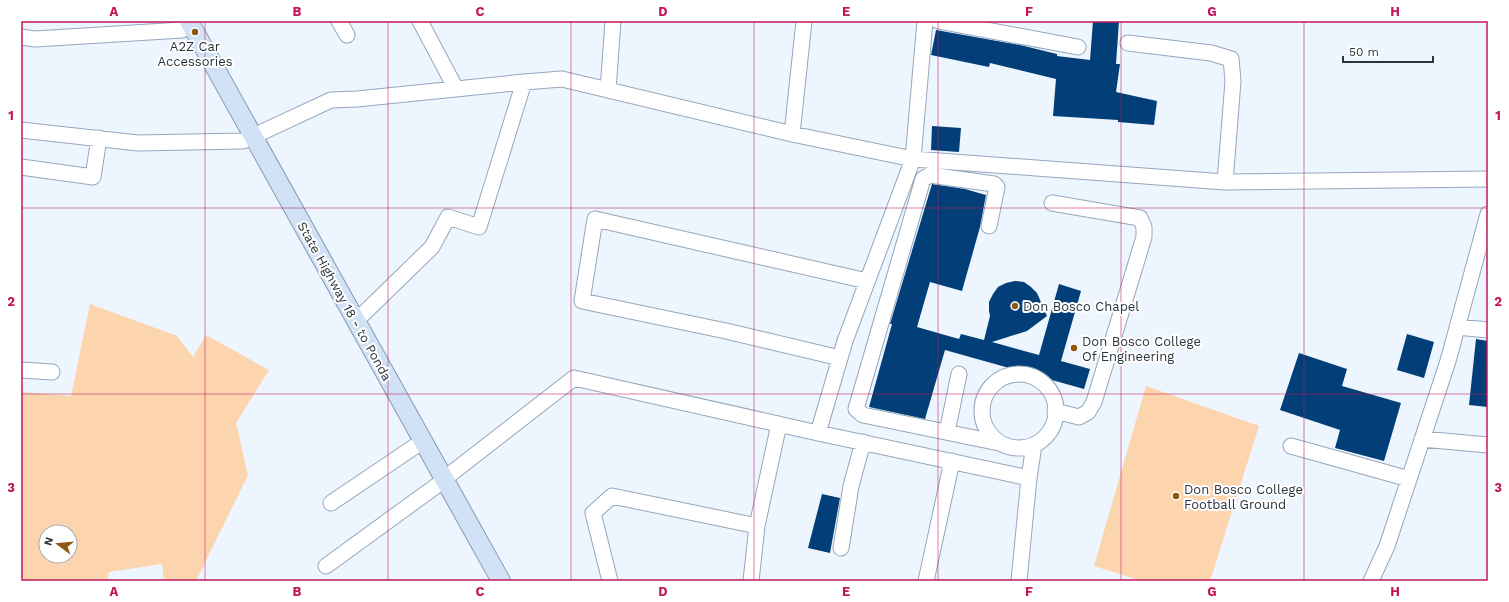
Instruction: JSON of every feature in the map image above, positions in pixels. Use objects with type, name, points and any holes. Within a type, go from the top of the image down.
[{"type":"main road","name":"State Highway 18 - to Ponda","points":[[183,24],[248,138],[356,321],[489,581]]},
{"type":"main road","name":"State Highway 18 - to Ponda","points":[[248,138],[414,447],[440,483],[501,581]]},
{"type":"street","points":[[339,21],[347,35]]},
{"type":"street","points":[[420,21],[456,89]]},
{"type":"street","points":[[608,90],[612,21]]},
{"type":"street","points":[[792,134],[804,21]]},
{"type":"street","points":[[818,433],[840,358],[913,159],[925,21]]},
{"type":"street","points":[[938,21],[1016,28],[1078,48]]},
{"type":"street","points":[[21,37],[35,39],[183,24]]},
{"type":"street","points":[[1128,44],[1211,53],[1231,59],[1233,81],[1225,182]]},
{"type":"street","points":[[21,130],[138,143],[248,138],[331,100],[357,99],[562,79],[792,134],[913,159],[1225,182],[1488,179]]},
{"type":"street","points":[[356,321],[432,247],[448,217],[479,227],[524,82]]},
{"type":"street","points":[[21,167],[94,177],[99,138]]},
{"type":"street","points":[[989,226],[997,187],[994,184],[930,175],[923,179],[856,409],[863,415],[999,443],[1010,448],[1022,448],[1034,445],[1044,438],[1051,429],[1055,417],[1055,405],[1051,394],[1044,384],[1034,378],[1016,375],[999,381],[990,389],[984,400],[982,412],[984,424],[990,434],[999,443]]},
{"type":"street","points":[[1052,203],[1140,218],[1144,228],[1144,237],[1094,402],[1088,412],[1079,417],[1055,411]]},
{"type":"street","points":[[1371,581],[1387,546],[1448,361],[1485,237],[1488,214]]},
{"type":"street","points":[[840,358],[582,301],[595,219],[867,281]]},
{"type":"street","points":[[1457,327],[1488,330]]},
{"type":"street","points":[[21,370],[52,372]]},
{"type":"street","points":[[947,432],[959,374]]},
{"type":"street","points":[[326,566],[440,483],[574,378],[818,433],[1029,478]]},
{"type":"street","points":[[751,581],[757,526],[779,424]]},
{"type":"street","points":[[1422,439],[1488,446]]},
{"type":"street","points":[[841,548],[851,486],[863,442]]},
{"type":"street","points":[[1019,581],[1029,478],[1034,445]]},
{"type":"street","points":[[1291,446],[1409,479]]},
{"type":"street","points":[[331,503],[414,447]]},
{"type":"street","points":[[926,581],[952,461]]},
{"type":"street","points":[[610,581],[593,513],[612,496],[757,526]]},
{"type":"shaded area","points":[[90,304],[177,336],[193,357],[206,335],[269,370],[236,423],[248,475],[196,581],[164,581],[162,564],[109,572],[107,581],[21,581],[21,392],[71,396]]},
{"type":"shaded area","name":"Don Bosco College Football Ground","points":[[1146,386],[1259,426],[1210,581],[1142,581],[1094,566]]},
{"type":"building","points":[[1093,21],[1119,21],[1116,64],[1120,64],[1116,92],[1157,101],[1154,125],[1118,122],[1118,120],[1053,116],[1056,79],[990,63],[989,67],[931,55],[936,30],[1020,45],[1057,54],[1057,56],[1090,60]]},
{"type":"building","points":[[932,126],[961,128],[959,152],[931,150]]},
{"type":"building","points":[[932,184],[965,189],[986,195],[980,227],[962,291],[930,282],[917,327],[959,339],[961,334],[984,340],[990,316],[989,302],[993,294],[998,287],[1006,283],[1015,281],[1024,282],[1037,293],[1047,316],[1027,331],[992,342],[1039,355],[1059,284],[1081,291],[1061,361],[1090,369],[1084,389],[945,350],[925,419],[869,407],[892,324],[890,324]]},
{"type":"building","points":[[1407,334],[1434,342],[1424,378],[1397,370]]},
{"type":"building","points":[[1476,339],[1488,341],[1488,407],[1469,405]]},
{"type":"building","points":[[1299,353],[1347,369],[1342,386],[1401,403],[1384,461],[1335,448],[1340,430],[1280,410]]},
{"type":"building","points":[[822,494],[840,498],[830,553],[808,548]]},
{"type":"place","name":"A2Z Car Accessories","points":[[195,32]]},
{"type":"place","name":"Don Bosco Chapel","points":[[1015,306]]},
{"type":"place","name":"Don Bosco College Of Engineering","points":[[1074,348]]},
{"type":"place","name":"Don Bosco College Football Ground","points":[[1176,496]]}]
